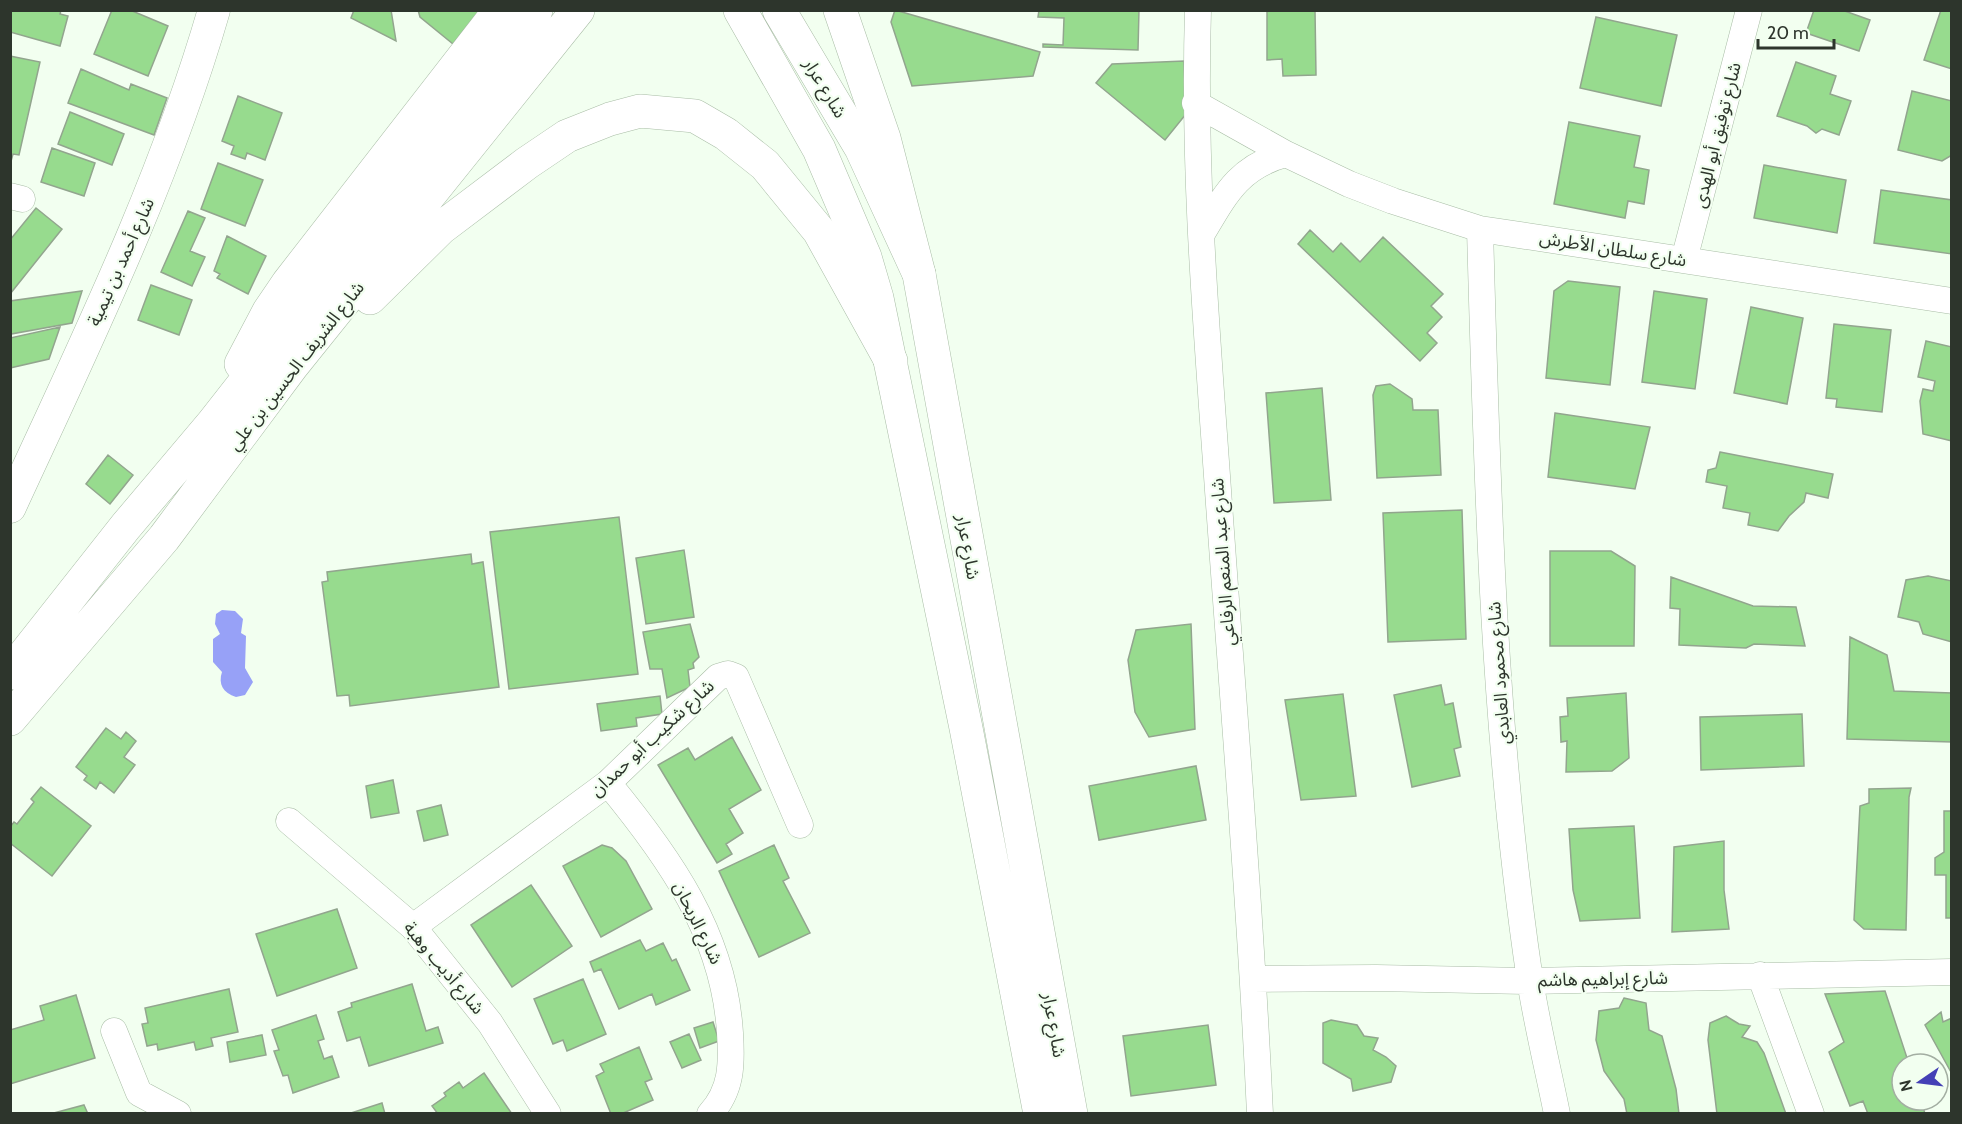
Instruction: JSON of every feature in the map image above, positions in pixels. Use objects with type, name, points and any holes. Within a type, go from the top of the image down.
[{"type":"main road","points":[[213,423],[257,330],[288,283],[500,10]]},
{"type":"main road","name":"شارع الشريف الحسين بن علي","points":[[10,673],[21,645],[213,423],[536,10]]},
{"type":"main road","name":"شارع الشريف الحسين بن علي","points":[[10,719],[164,538],[292,366],[578,10]]},
{"type":"main road","name":"شارع عرار","points":[[740,10],[819,149],[865,257],[891,361],[969,739],[1040,1113]]},
{"type":"main road","name":"شارع عرار","points":[[779,10],[861,148],[919,274],[1071,1113]]},
{"type":"main road","points":[[840,10],[884,138],[919,274]]},
{"type":"main road","points":[[292,366],[408,264],[441,228],[526,163],[567,136],[610,119],[640,111],[695,116],[726,134],[765,165],[819,231],[891,361]]},
{"type":"street","name":"شارع أحمد بن تيمية","points":[[10,507],[138,227],[200,58],[214,10]]},
{"type":"street","name":"شارع عبد المنعم الرفاعي","points":[[1198,10],[1195,103],[1206,325],[1254,979],[1260,1113]]},
{"type":"street","name":"شارع توفيق أبو الهدى","points":[[1684,260],[1749,10]]},
{"type":"street","name":"شارع سلطان الأطرش","points":[[1195,103],[1287,154],[1376,194],[1480,229],[1952,301]]},
{"type":"street","points":[[1203,232],[1228,191],[1247,170],[1265,160],[1287,154]]},
{"type":"street","name":"شارع محمود العابدي","points":[[1480,229],[1488,502],[1498,676],[1530,981],[1557,1113]]},
{"type":"street","name":"شارع شكيب أبو حمدان","points":[[413,927],[608,783],[718,677],[728,674],[736,677],[800,825]]},
{"type":"street","name":"شارع الريحان","points":[[608,783],[650,833],[684,889],[719,962],[726,995],[732,1060],[729,1082],[721,1102],[710,1113]]},
{"type":"street","name":"شارع أديب وهبة","points":[[289,820],[413,927],[490,1023],[548,1113]]},
{"type":"street","name":"شارع إبراهيم هاشم","points":[[1254,979],[1376,978],[1530,981],[1952,972]]},
{"type":"street","points":[[1760,975],[1811,1113]]},
{"type":"street","points":[[114,1031],[139,1093],[178,1113]]},
{"type":"water","points":[[222,610],[235,611],[243,619],[241,633],[246,636],[245,668],[253,682],[245,695],[236,697],[223,688],[222,672],[213,662],[213,639],[220,634],[215,624],[216,614]]},
{"type":"building","points":[[10,10],[61,10],[60,14],[68,16],[60,46],[10,32]]},
{"type":"building","points":[[112,10],[130,10],[168,26],[148,76],[94,54]]},
{"type":"building","points":[[354,10],[391,10],[396,41],[351,18]]},
{"type":"building","points":[[418,10],[480,10],[453,44],[420,17]]},
{"type":"building","points":[[895,10],[1040,52],[1033,76],[912,86],[891,22]]},
{"type":"building","points":[[1039,10],[1139,10],[1138,50],[1043,47],[1043,44],[1063,45],[1064,18],[1038,17]]},
{"type":"building","points":[[1267,10],[1315,10],[1316,75],[1283,76],[1282,59],[1267,60]]},
{"type":"building","points":[[1814,10],[1842,10],[1870,20],[1859,51],[1806,33]]},
{"type":"building","points":[[1941,10],[1952,10],[1952,69],[1924,60]]},
{"type":"building","points":[[1596,17],[1677,35],[1661,106],[1580,88]]},
{"type":"building","points":[[10,56],[40,62],[19,155],[13,154],[10,165]]},
{"type":"building","points":[[1184,61],[1186,114],[1165,140],[1096,83],[1112,64]]},
{"type":"building","points":[[1796,62],[1836,76],[1830,94],[1851,101],[1839,135],[1822,129],[1816,133],[1807,126],[1777,116]]},
{"type":"building","points":[[81,69],[129,90],[131,84],[167,98],[154,135],[68,103]]},
{"type":"building","points":[[1912,91],[1952,101],[1952,155],[1942,161],[1898,150]]},
{"type":"building","points":[[238,96],[282,113],[265,160],[247,153],[245,159],[231,154],[234,146],[222,141]]},
{"type":"building","points":[[70,112],[124,134],[112,165],[58,144]]},
{"type":"building","points":[[1569,122],[1640,136],[1634,167],[1649,170],[1644,204],[1628,201],[1625,218],[1554,204]]},
{"type":"building","points":[[52,148],[95,163],[84,196],[41,182]]},
{"type":"building","points":[[218,163],[263,180],[245,226],[201,209]]},
{"type":"building","points":[[1764,165],[1846,180],[1837,233],[1754,218]]},
{"type":"building","points":[[1881,190],[1952,200],[1952,254],[1874,243]]},
{"type":"building","points":[[36,208],[62,229],[10,294],[10,240]]},
{"type":"building","points":[[188,211],[205,218],[190,251],[205,257],[192,286],[161,272]]},
{"type":"building","points":[[1310,230],[1333,252],[1341,243],[1360,262],[1383,237],[1443,294],[1431,306],[1442,317],[1427,333],[1437,343],[1420,361],[1298,244]]},
{"type":"building","points":[[227,236],[266,256],[248,294],[217,278],[220,274],[214,271]]},
{"type":"building","points":[[1568,281],[1620,287],[1610,385],[1546,378],[1554,291]]},
{"type":"building","points":[[151,285],[192,300],[179,335],[138,320]]},
{"type":"building","points":[[82,291],[72,323],[11,334],[10,301]]},
{"type":"building","points":[[1654,291],[1707,299],[1695,389],[1642,382]]},
{"type":"building","points":[[1751,307],[1803,318],[1787,404],[1734,393]]},
{"type":"building","points":[[1834,324],[1891,330],[1882,412],[1836,407],[1837,399],[1826,398]]},
{"type":"building","points":[[60,327],[49,359],[10,368],[10,338]]},
{"type":"building","points":[[1926,341],[1952,347],[1952,441],[1923,434],[1920,401],[1923,389],[1933,391],[1935,381],[1918,377]]},
{"type":"building","points":[[1390,384],[1412,399],[1413,410],[1438,410],[1441,475],[1377,478],[1373,395],[1376,386]]},
{"type":"building","points":[[1322,388],[1331,500],[1274,503],[1266,393]]},
{"type":"building","points":[[1555,413],[1650,427],[1635,489],[1548,477]]},
{"type":"building","points":[[1720,452],[1833,474],[1828,498],[1806,493],[1804,502],[1789,516],[1778,531],[1748,525],[1750,513],[1723,508],[1727,486],[1706,482],[1708,470],[1716,468]]},
{"type":"building","points":[[108,455],[133,475],[110,504],[86,484]]},
{"type":"building","points":[[1462,510],[1466,639],[1388,642],[1383,513]]},
{"type":"building","points":[[619,517],[638,674],[509,689],[490,532]]},
{"type":"building","points":[[684,550],[694,617],[646,624],[636,558]]},
{"type":"building","points":[[1550,551],[1611,551],[1635,566],[1634,646],[1550,646]]},
{"type":"building","points":[[471,554],[472,564],[483,562],[499,687],[350,706],[349,695],[337,696],[322,582],[328,581],[327,572]]},
{"type":"building","points":[[1928,576],[1952,581],[1952,642],[1923,634],[1919,622],[1898,617],[1906,580]]},
{"type":"building","points":[[1671,577],[1753,606],[1796,607],[1805,646],[1754,644],[1746,648],[1679,645],[1680,609],[1670,608]]},
{"type":"building","points":[[690,624],[699,657],[693,663],[694,668],[688,670],[690,687],[667,698],[662,669],[650,669],[643,632]]},
{"type":"building","points":[[1191,624],[1195,729],[1149,737],[1135,712],[1128,660],[1136,630]]},
{"type":"building","points":[[1850,637],[1887,655],[1894,691],[1952,693],[1952,742],[1847,739]]},
{"type":"building","points":[[1441,685],[1445,705],[1453,703],[1461,747],[1454,749],[1460,776],[1412,787],[1394,695]]},
{"type":"building","points":[[1626,693],[1629,758],[1612,771],[1566,772],[1567,741],[1561,742],[1560,717],[1568,716],[1567,698]]},
{"type":"building","points":[[1343,694],[1356,796],[1301,800],[1285,700]]},
{"type":"building","points":[[660,696],[662,714],[636,718],[637,726],[601,731],[597,704]]},
{"type":"building","points":[[1802,714],[1804,766],[1701,770],[1700,717]]},
{"type":"building","points":[[106,728],[121,739],[126,732],[136,741],[124,757],[135,765],[114,793],[100,782],[96,789],[84,780],[87,776],[76,767]]},
{"type":"building","points":[[732,737],[761,790],[729,809],[743,833],[726,844],[732,854],[717,863],[658,765],[688,748],[695,760]]},
{"type":"building","points":[[1196,766],[1206,820],[1099,840],[1089,786]]},
{"type":"building","points":[[393,780],[399,813],[371,818],[366,786]]},
{"type":"building","points":[[41,787],[91,826],[52,876],[10,843],[10,827],[14,822],[17,824],[34,802],[31,799]]},
{"type":"building","points":[[1911,788],[1906,930],[1864,929],[1854,920],[1860,806],[1869,803],[1869,789]]},
{"type":"building","points":[[441,805],[448,835],[424,841],[417,811]]},
{"type":"building","points":[[1944,811],[1952,811],[1952,918],[1946,918],[1946,875],[1935,875],[1935,858],[1944,852]]},
{"type":"building","points":[[1634,826],[1640,918],[1580,921],[1573,890],[1569,829]]},
{"type":"building","points":[[1724,841],[1724,890],[1729,929],[1672,932],[1674,847]]},
{"type":"building","points":[[602,845],[612,848],[626,861],[652,909],[601,937],[563,866]]},
{"type":"building","points":[[774,845],[789,878],[783,881],[810,933],[759,957],[719,871]]},
{"type":"building","points":[[531,885],[572,946],[512,987],[471,925]]},
{"type":"building","points":[[337,909],[357,968],[277,996],[256,934]]},
{"type":"building","points":[[640,940],[646,951],[663,943],[672,961],[676,959],[690,990],[656,1005],[652,994],[619,1009],[601,969],[594,972],[590,962]]},
{"type":"building","points":[[583,979],[606,1034],[567,1051],[563,1040],[553,1044],[534,999]]},
{"type":"building","points":[[412,984],[426,1031],[438,1027],[443,1043],[369,1066],[360,1037],[347,1041],[338,1012],[352,1007],[351,1003]]},
{"type":"building","points":[[229,989],[238,1032],[211,1038],[213,1046],[196,1050],[194,1042],[158,1050],[157,1044],[147,1046],[142,1024],[148,1023],[145,1008]]},
{"type":"building","points":[[1885,991],[1905,1052],[1890,1052],[1890,1112],[1924,1112],[1925,1114],[1868,1114],[1863,1101],[1850,1106],[1829,1052],[1844,1042],[1825,994]]},
{"type":"building","points":[[76,995],[95,1058],[10,1084],[10,1030],[44,1020],[40,1006]]},
{"type":"building","points":[[1624,998],[1646,1003],[1649,1030],[1662,1036],[1676,1089],[1679,1114],[1627,1114],[1624,1099],[1604,1071],[1596,1040],[1599,1011],[1619,1008]]},
{"type":"building","points":[[1941,1012],[1943,1022],[1952,1018],[1952,1074],[1950,1052],[1940,1052],[1925,1025]]},
{"type":"building","points":[[316,1015],[324,1039],[318,1041],[324,1059],[332,1056],[339,1077],[293,1093],[288,1075],[283,1076],[274,1051],[279,1050],[272,1030]]},
{"type":"building","points":[[1726,1016],[1739,1024],[1750,1026],[1742,1037],[1757,1042],[1764,1053],[1786,1114],[1717,1114],[1708,1040],[1710,1023]]},
{"type":"building","points":[[1331,1020],[1357,1025],[1364,1036],[1378,1038],[1373,1050],[1396,1066],[1391,1082],[1353,1091],[1351,1079],[1323,1063],[1323,1023]]},
{"type":"building","points":[[713,1022],[719,1041],[700,1048],[694,1028]]},
{"type":"building","points":[[1208,1025],[1216,1085],[1131,1096],[1123,1036]]},
{"type":"building","points":[[689,1034],[701,1060],[682,1068],[670,1042]]},
{"type":"building","points":[[262,1035],[266,1055],[230,1062],[227,1042]]},
{"type":"building","points":[[639,1047],[652,1079],[645,1082],[653,1100],[621,1114],[611,1114],[596,1076],[604,1072],[600,1064]]},
{"type":"building","points":[[484,1073],[512,1114],[438,1114],[432,1106],[446,1096],[444,1093],[459,1082],[463,1088]]},
{"type":"building","points":[[382,1103],[385,1114],[348,1114]]},
{"type":"building","points":[[84,1105],[88,1114],[50,1114]]}]
